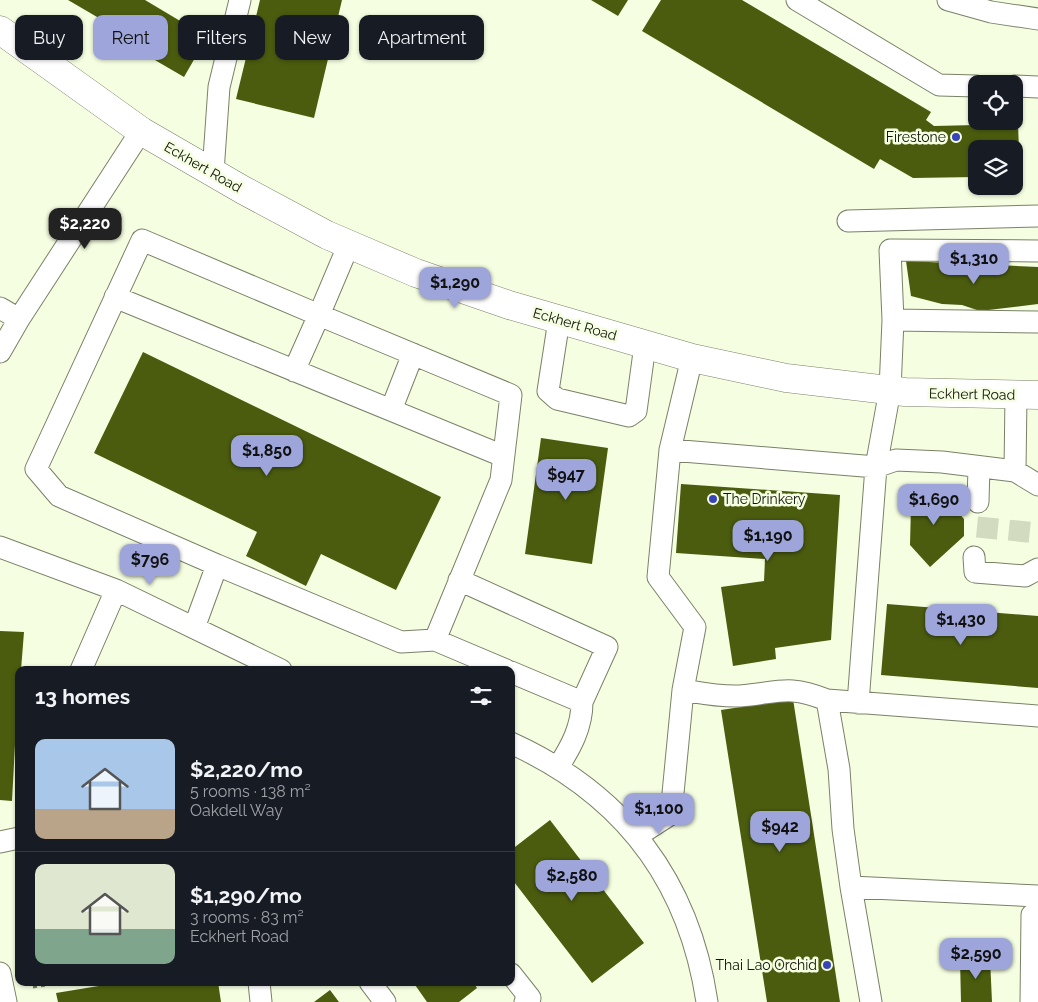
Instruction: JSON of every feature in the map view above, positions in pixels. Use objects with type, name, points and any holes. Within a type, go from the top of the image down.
[{"type":"main road","name":"Eckhert Road","points":[[0,30],[141,130],[310,226],[416,273],[509,305],[692,358],[786,378],[890,390],[1027,395]]},
{"type":"street","points":[[213,172],[219,87],[240,0]]},
{"type":"street","points":[[797,0],[939,85],[968,86]]},
{"type":"street","points":[[948,0],[991,12],[1038,19]]},
{"type":"street","points":[[1023,86],[1038,87]]},
{"type":"street","points":[[0,352],[19,319],[141,130]]},
{"type":"street","points":[[848,221],[1038,216]]},
{"type":"street","points":[[435,640],[501,480],[511,394],[142,240],[36,469],[59,496],[217,565],[401,642],[435,640],[497,666]]},
{"type":"street","points":[[294,371],[349,244]]},
{"type":"street","points":[[858,703],[876,466],[890,390],[893,320],[890,250],[1038,251]]},
{"type":"street","points":[[115,298],[503,456]]},
{"type":"street","points":[[0,308],[19,319]]},
{"type":"street","points":[[559,320],[548,390],[557,399],[629,416],[636,412],[645,344]]},
{"type":"street","points":[[893,320],[1038,322]]},
{"type":"street","points":[[391,410],[413,354]]},
{"type":"street","points":[[637,836],[671,814],[682,690],[695,627],[658,577],[670,450],[692,358]]},
{"type":"street","points":[[1015,471],[1027,395]]},
{"type":"street","points":[[670,450],[876,466],[896,460],[979,467],[1015,471],[1038,485]]},
{"type":"street","points":[[978,502],[979,467]]},
{"type":"street","points":[[0,547],[116,590],[273,666]]},
{"type":"street","points":[[974,557],[975,572],[1025,576],[1038,569]]},
{"type":"street","points":[[194,628],[217,565]]},
{"type":"street","points":[[459,580],[607,647],[582,702],[582,718],[579,728],[558,767]]},
{"type":"street","points":[[83,666],[116,590]]},
{"type":"street","points":[[515,674],[582,702]]},
{"type":"street","points":[[682,690],[739,696],[785,689],[806,692],[827,700],[1038,716]]},
{"type":"street","points":[[827,700],[839,769],[843,829],[851,887],[871,1002]]},
{"type":"street","points":[[515,745],[558,767],[590,789],[637,836],[665,877],[687,921],[697,953],[707,1002]]},
{"type":"street","points":[[0,842],[15,839]]},
{"type":"street","points":[[851,887],[1038,896]]},
{"type":"street","points":[[1031,1002],[1032,915],[1038,910]]},
{"type":"street","points":[[0,973],[6,1002]]},
{"type":"street","points":[[515,979],[530,998],[525,1002]]},
{"type":"street","points":[[259,986],[261,1002]]},
{"type":"street","points":[[373,986],[385,1002]]},
{"type":"path","points":[[33,987],[39,986]]},
{"type":"building","points":[[68,0],[145,0],[178,20],[178,60],[194,60],[184,77],[155,60],[168,60],[168,15],[94,15]]},
{"type":"building","points":[[260,0],[342,0],[338,15],[275,15],[275,60],[328,60],[314,118],[236,99],[245,60],[265,60],[265,15],[256,15]]},
{"type":"building","points":[[591,0],[628,0],[618,16]]},
{"type":"building","points":[[661,0],[742,0],[931,112],[926,120],[934,126],[968,125],[968,130],[1018,130],[1019,140],[968,140],[968,177],[913,178],[880,159],[874,169],[642,31]]},
{"type":"building","points":[[906,261],[1038,267],[1038,304],[980,311],[962,305],[942,304],[911,296]]},
{"type":"building","points":[[143,352],[441,497],[396,590],[321,554],[306,586],[246,556],[257,532],[94,453]]},
{"type":"building","points":[[541,438],[608,448],[592,564],[525,554]]},
{"type":"building","points":[[681,484],[840,495],[831,640],[775,648],[776,659],[733,666],[721,587],[764,581],[765,559],[676,553]]},
{"type":"building","points":[[933,484],[964,519],[964,536],[930,567],[910,545],[911,505]]},
{"type":"building","points":[[887,604],[1038,616],[1038,688],[881,675]]},
{"type":"building","points":[[0,631],[24,632],[21,666],[15,666],[15,745],[12,801],[0,800]]},
{"type":"building","points":[[793,699],[840,1002],[767,1002],[721,710]]},
{"type":"building","points":[[550,820],[644,943],[592,983],[515,883],[515,847]]},
{"type":"building","points":[[990,958],[992,1002],[961,1002],[960,959]]},
{"type":"building","points":[[99,986],[219,986],[221,1002],[58,1002],[56,993]]},
{"type":"building","points":[[416,986],[476,986],[477,988],[459,1002],[427,1002]]},
{"type":"building","points":[[330,990],[339,1002],[314,1002]]},
{"type":"tunnel","points":[[977,527],[1038,533]]},
{"type":"place","name":"Firestone","points":[[956,137]]},
{"type":"place","name":"The Drinkery","points":[[713,499]]},
{"type":"place","name":"Thai Lao Orchid","points":[[827,965]]}]
